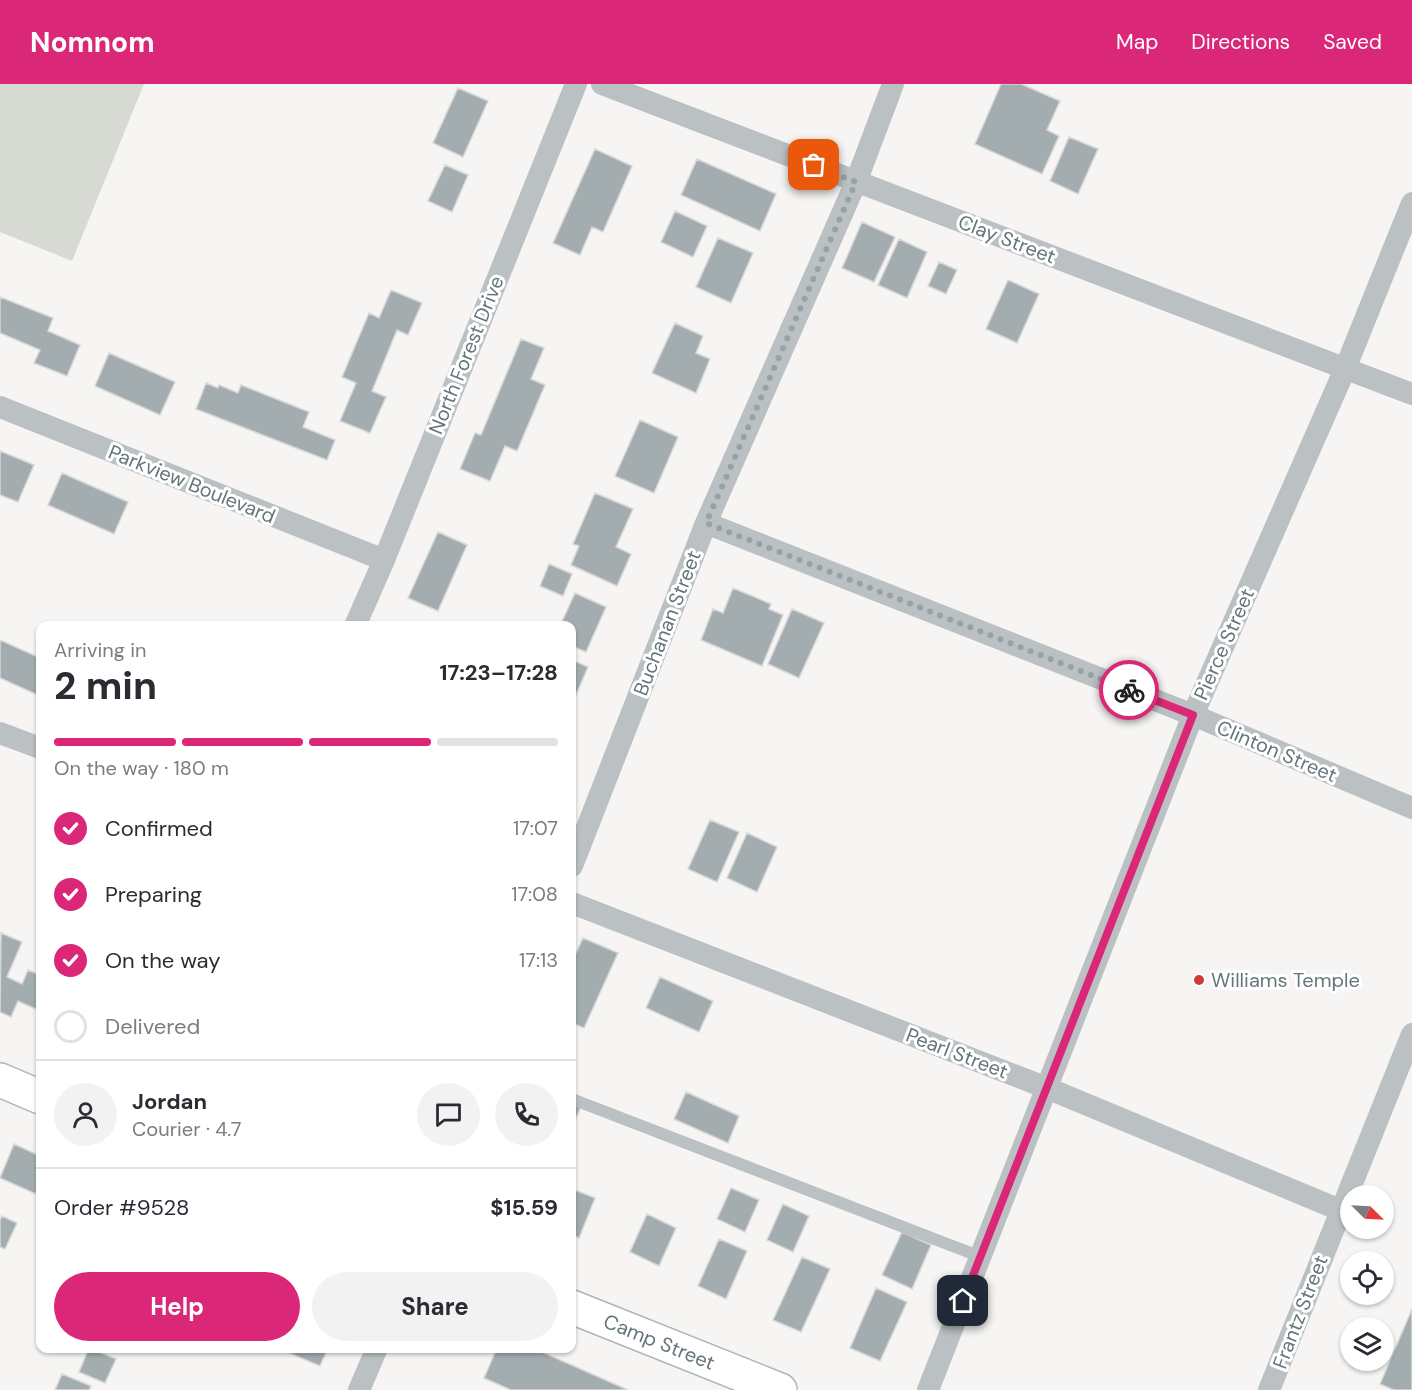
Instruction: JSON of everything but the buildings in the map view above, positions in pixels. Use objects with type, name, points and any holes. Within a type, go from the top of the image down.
[{"type":"street","name":"North Forest Drive","points":[[357,621],[384,560],[576,84]]},
{"type":"street","name":"Clay Street","points":[[602,84],[1412,394]]},
{"type":"street","name":"Buchanan Street","points":[[576,856],[706,523],[856,182],[893,84]]},
{"type":"street","name":"Pierce Street","points":[[928,1390],[1193,715],[1345,369],[1412,203]]},
{"type":"street","name":"Parkview Boulevard","points":[[0,408],[384,560]]},
{"type":"street","name":"Clinton Street","points":[[706,523],[1193,715],[1412,808]]},
{"type":"street","points":[[0,733],[36,746]]},
{"type":"street","name":"Pearl Street","points":[[576,905],[1047,1088],[1340,1210]]},
{"type":"street","name":"Frantz Street","points":[[1350,1185],[1412,1034]]},
{"type":"street","points":[[0,1080],[36,1094]]},
{"type":"street","name":"Frantz Street","points":[[1269,1390],[1340,1210]]},
{"type":"street","name":"Camp Street","points":[[576,1309],[780,1390]]},
{"type":"street","points":[[359,1390],[375,1353]]},
{"type":"lane","points":[[576,1101],[981,1257]]},
{"type":"shaded area","points":[[0,84],[144,84],[72,261],[0,232]]},
{"type":"way so far","points":[[814,165],[856,182],[706,523],[1129,690]]},
{"type":"place","name":"Williams Temple","points":[[1199,980]]},
{"type":"route","points":[[963,1301],[1193,715],[1129,690]]}]
